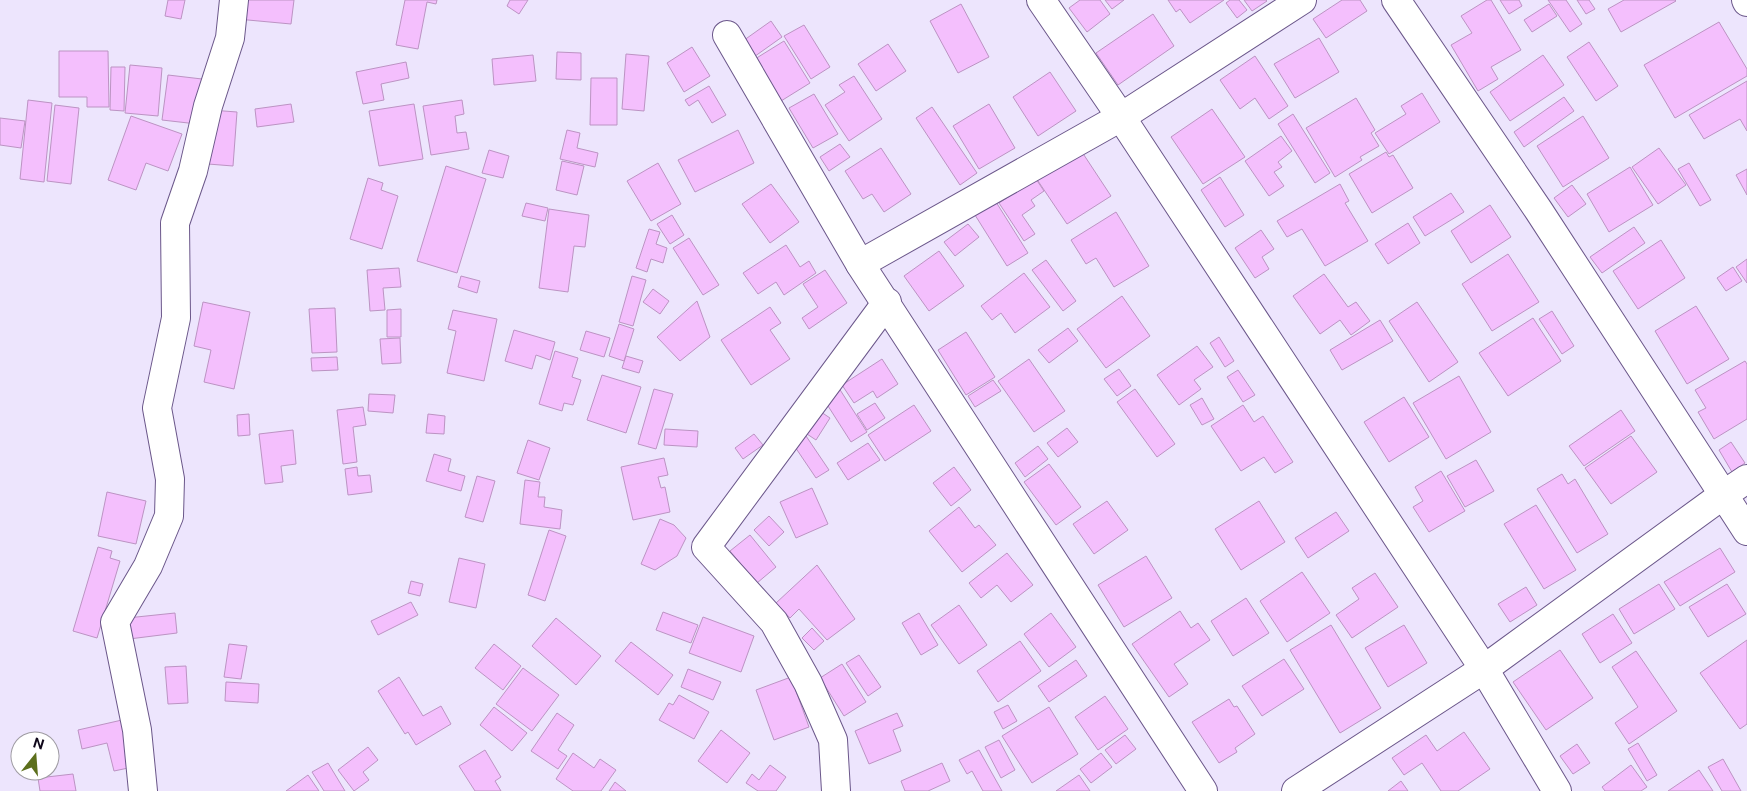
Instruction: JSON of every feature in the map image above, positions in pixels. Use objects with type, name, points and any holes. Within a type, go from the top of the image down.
[{"type":"street","points":[[143,791],[137,730],[115,622],[148,566],[169,516],[170,479],[157,408],[176,318],[175,223],[193,171],[208,106],[230,38],[234,0]]},
{"type":"street","points":[[1041,0],[1121,117],[1484,669],[1556,791]]},
{"type":"street","points":[[860,264],[1121,117],[1302,0]]},
{"type":"street","points":[[1396,0],[1539,211],[1747,531]]},
{"type":"street","points":[[727,36],[860,264],[887,302],[1203,791]]},
{"type":"street","points":[[836,791],[833,740],[808,683],[774,622],[706,547],[887,302]]},
{"type":"street","points":[[1296,791],[1484,669],[1747,479]]},
{"type":"building","points":[[168,0],[185,0],[181,19],[165,16]]},
{"type":"building","points":[[239,0],[294,0],[291,24],[237,19]]},
{"type":"building","points":[[405,0],[437,0],[436,4],[427,2],[418,49],[396,45]]},
{"type":"building","points":[[510,0],[528,0],[519,14],[507,6]]},
{"type":"building","points":[[1080,0],[1100,0],[1110,14],[1087,32],[1069,8]]},
{"type":"building","points":[[1105,0],[1124,0],[1112,9]]},
{"type":"building","points":[[1168,0],[1224,0],[1190,23],[1180,9],[1176,12]]},
{"type":"building","points":[[1230,0],[1239,0],[1247,10],[1237,18],[1226,3]]},
{"type":"building","points":[[1244,0],[1266,0],[1267,1],[1252,11]]},
{"type":"building","points":[[1342,0],[1360,0],[1367,11],[1326,38],[1313,19]]},
{"type":"building","points":[[1487,0],[1491,0],[1521,50],[1491,67],[1498,79],[1478,91],[1451,45],[1472,33],[1461,16]]},
{"type":"building","points":[[1500,0],[1519,0],[1522,6],[1509,14]]},
{"type":"building","points":[[1548,0],[1566,0],[1582,24],[1570,32]]},
{"type":"building","points":[[1577,0],[1589,0],[1595,9],[1586,14]]},
{"type":"building","points":[[1624,0],[1676,1],[1621,32],[1608,9]]},
{"type":"building","points":[[961,4],[989,57],[958,73],[930,21]]},
{"type":"building","points":[[1549,4],[1557,16],[1532,32],[1524,20]]},
{"type":"building","points":[[1153,14],[1174,46],[1118,85],[1096,53]]},
{"type":"building","points":[[771,21],[782,37],[751,59],[740,43]]},
{"type":"building","points":[[1719,22],[1747,69],[1747,76],[1675,118],[1644,65]]},
{"type":"building","points":[[804,25],[830,67],[811,79],[784,36]]},
{"type":"building","points":[[1319,38],[1339,72],[1295,98],[1274,64]]},
{"type":"building","points":[[784,41],[810,83],[781,101],[755,59]]},
{"type":"building","points":[[1589,42],[1618,86],[1596,101],[1567,57]]},
{"type":"building","points":[[888,44],[906,71],[876,91],[858,64]]},
{"type":"building","points":[[692,47],[710,76],[684,92],[667,63]]},
{"type":"building","points":[[59,51],[108,51],[109,107],[87,107],[87,97],[59,97]]},
{"type":"building","points":[[557,52],[581,53],[581,80],[556,79]]},
{"type":"building","points":[[626,54],[649,56],[644,111],[622,109]]},
{"type":"building","points":[[533,55],[536,81],[494,85],[492,59]]},
{"type":"building","points":[[1543,55],[1564,85],[1510,121],[1490,92]]},
{"type":"building","points":[[1255,56],[1288,106],[1269,119],[1255,98],[1240,109],[1220,80]]},
{"type":"building","points":[[406,62],[409,78],[381,84],[384,100],[363,104],[356,72]]},
{"type":"building","points":[[130,65],[162,68],[158,116],[125,113]]},
{"type":"building","points":[[111,67],[125,67],[124,111],[110,110]]},
{"type":"building","points":[[1050,72],[1076,111],[1038,136],[1013,97]]},
{"type":"building","points":[[168,75],[202,79],[197,124],[162,120]]},
{"type":"building","points":[[854,76],[882,119],[849,141],[825,105],[845,92],[839,85]]},
{"type":"building","points":[[591,78],[617,78],[617,125],[590,125]]},
{"type":"building","points":[[1747,81],[1747,131],[1740,119],[1704,139],[1689,115]]},
{"type":"building","points":[[709,86],[726,115],[712,123],[698,100],[689,106],[685,100]]},
{"type":"building","points":[[1422,93],[1440,122],[1389,154],[1375,133],[1406,114],[1401,106]]},
{"type":"building","points":[[814,94],[838,134],[813,148],[789,108]]},
{"type":"building","points":[[1564,97],[1574,111],[1524,147],[1514,132]]},
{"type":"building","points":[[1356,98],[1375,130],[1371,133],[1379,146],[1360,157],[1362,160],[1335,177],[1306,128]]},
{"type":"building","points":[[28,100],[52,103],[44,182],[20,179]]},
{"type":"building","points":[[462,100],[464,114],[455,116],[457,133],[466,132],[469,149],[431,155],[423,106]]},
{"type":"building","points":[[291,104],[294,122],[257,127],[255,109]]},
{"type":"building","points":[[414,104],[423,159],[379,166],[369,111]]},
{"type":"building","points":[[989,104],[1015,148],[979,169],[953,126]]},
{"type":"building","points":[[55,105],[79,108],[71,184],[47,181]]},
{"type":"building","points":[[932,107],[977,173],[960,185],[916,118]]},
{"type":"building","points":[[1212,109],[1245,157],[1203,184],[1171,137]]},
{"type":"building","points":[[211,110],[237,112],[233,166],[208,164]]},
{"type":"building","points":[[1293,114],[1330,173],[1315,183],[1278,124]]},
{"type":"building","points":[[131,116],[182,134],[168,171],[146,163],[136,190],[108,180]]},
{"type":"building","points":[[1583,116],[1609,158],[1563,187],[1537,146]]},
{"type":"building","points":[[0,118],[25,121],[21,148],[0,145]]},
{"type":"building","points":[[567,130],[580,133],[577,148],[598,153],[595,167],[560,159]]},
{"type":"building","points":[[738,130],[754,163],[695,192],[678,160]]},
{"type":"building","points":[[1281,136],[1292,151],[1278,162],[1282,167],[1274,172],[1284,186],[1269,196],[1245,161]]},
{"type":"building","points":[[840,144],[850,157],[829,171],[820,157]]},
{"type":"building","points":[[881,148],[911,194],[884,212],[872,194],[863,199],[845,171]]},
{"type":"building","points":[[1659,148],[1686,185],[1658,204],[1632,167]]},
{"type":"building","points":[[1080,149],[1111,196],[1067,224],[1036,178]]},
{"type":"building","points":[[489,150],[509,156],[503,178],[482,173]]},
{"type":"building","points":[[1386,152],[1389,157],[1393,155],[1413,188],[1372,213],[1349,174]]},
{"type":"building","points":[[562,161],[584,166],[577,195],[556,190]]},
{"type":"building","points":[[658,163],[681,204],[651,221],[627,181]]},
{"type":"building","points":[[1689,163],[1711,200],[1700,206],[1678,169]]},
{"type":"building","points":[[446,166],[486,179],[457,273],[417,261]]},
{"type":"building","points":[[1630,167],[1653,205],[1609,232],[1587,194]]},
{"type":"building","points":[[1747,169],[1747,195],[1736,175]]},
{"type":"building","points":[[1220,177],[1244,215],[1225,227],[1201,190]]},
{"type":"building","points":[[368,178],[383,183],[381,190],[398,196],[382,249],[350,239]]},
{"type":"building","points":[[1036,179],[1044,191],[1031,200],[1035,206],[1022,215],[1035,234],[1024,241],[999,203]]},
{"type":"building","points":[[771,184],[799,222],[770,243],[742,204]]},
{"type":"building","points":[[1340,184],[1349,201],[1345,203],[1368,241],[1325,266],[1302,229],[1287,237],[1277,221]]},
{"type":"building","points":[[1572,185],[1586,204],[1568,217],[1554,198]]},
{"type":"building","points":[[1451,193],[1464,212],[1425,236],[1413,217]]},
{"type":"building","points":[[996,202],[1028,253],[1007,266],[975,215]]},
{"type":"building","points":[[526,203],[548,208],[545,221],[522,216]]},
{"type":"building","points":[[1490,205],[1511,237],[1471,263],[1451,231]]},
{"type":"building","points":[[549,209],[589,215],[585,247],[574,246],[568,292],[539,288]]},
{"type":"building","points":[[1116,212],[1149,266],[1114,287],[1096,258],[1086,264],[1071,240]]},
{"type":"building","points":[[672,215],[684,235],[670,244],[657,224]]},
{"type":"building","points":[[1408,223],[1420,243],[1388,264],[1375,244]]},
{"type":"building","points":[[968,224],[979,237],[955,256],[944,242]]},
{"type":"building","points":[[1634,227],[1645,243],[1602,273],[1590,257]]},
{"type":"building","points":[[649,229],[660,232],[656,244],[667,248],[663,263],[651,259],[647,272],[636,268]]},
{"type":"building","points":[[1261,230],[1274,249],[1262,257],[1269,269],[1255,278],[1235,248]]},
{"type":"building","points":[[689,238],[719,285],[703,295],[673,248]]},
{"type":"building","points":[[1661,240],[1685,278],[1638,309],[1613,271]]},
{"type":"building","points":[[786,245],[800,267],[809,261],[816,273],[784,295],[776,282],[758,294],[743,273]]},
{"type":"building","points":[[939,251],[964,286],[929,311],[904,276]]},
{"type":"building","points":[[1508,254],[1539,302],[1492,331],[1462,284]]},
{"type":"building","points":[[1747,259],[1747,283],[1736,267]]},
{"type":"building","points":[[1046,260],[1076,301],[1063,311],[1032,270]]},
{"type":"building","points":[[1733,267],[1742,281],[1726,291],[1717,278]]},
{"type":"building","points":[[399,268],[401,287],[383,288],[385,310],[370,311],[367,270]]},
{"type":"building","points":[[825,270],[847,303],[809,329],[802,318],[818,307],[803,284]]},
{"type":"building","points":[[1024,273],[1050,307],[1015,333],[1001,313],[992,320],[981,306]]},
{"type":"building","points":[[1324,274],[1348,307],[1356,302],[1370,321],[1351,335],[1340,320],[1320,334],[1293,296]]},
{"type":"building","points":[[461,276],[480,281],[477,293],[458,287]]},
{"type":"building","points":[[632,276],[646,280],[633,326],[619,322]]},
{"type":"building","points":[[653,289],[669,301],[660,314],[643,302]]},
{"type":"building","points":[[1122,296],[1150,336],[1106,368],[1077,329]]},
{"type":"building","points":[[697,301],[710,337],[680,361],[657,337]]},
{"type":"building","points":[[203,302],[250,312],[234,389],[204,382],[211,350],[194,346]]},
{"type":"building","points":[[1417,302],[1458,362],[1429,382],[1389,321]]},
{"type":"building","points":[[1696,306],[1729,359],[1687,384],[1655,331]]},
{"type":"building","points":[[770,307],[781,323],[770,330],[790,359],[751,385],[721,340]]},
{"type":"building","points":[[335,308],[337,352],[312,353],[309,309]]},
{"type":"building","points":[[401,309],[401,337],[387,337],[387,310]]},
{"type":"building","points":[[453,310],[497,319],[484,381],[447,373],[456,331],[448,329]]},
{"type":"building","points":[[1552,311],[1574,346],[1562,354],[1539,319]]},
{"type":"building","points":[[1533,318],[1561,361],[1508,396],[1479,353]]},
{"type":"building","points":[[1380,320],[1393,341],[1342,370],[1330,350]]},
{"type":"building","points":[[619,324],[634,329],[624,361],[609,356]]},
{"type":"building","points":[[1068,328],[1078,341],[1049,363],[1038,350]]},
{"type":"building","points":[[514,330],[555,342],[550,360],[536,355],[532,369],[505,361]]},
{"type":"building","points":[[586,331],[610,338],[604,357],[580,350]]},
{"type":"building","points":[[966,332],[995,377],[966,395],[938,350]]},
{"type":"building","points":[[1219,337],[1234,361],[1225,367],[1210,343]]},
{"type":"building","points":[[400,338],[401,363],[382,364],[380,339]]},
{"type":"building","points":[[1197,346],[1213,367],[1194,380],[1201,389],[1179,405],[1157,375]]},
{"type":"building","points":[[555,351],[578,358],[572,377],[581,380],[573,405],[564,403],[562,411],[539,404]]},
{"type":"building","points":[[626,356],[643,361],[639,373],[622,368]]},
{"type":"building","points":[[337,357],[338,370],[312,371],[311,358]]},
{"type":"building","points":[[882,359],[898,384],[877,398],[873,391],[854,403],[842,385]]},
{"type":"building","points":[[1029,359],[1065,411],[1034,432],[998,381]]},
{"type":"building","points":[[1745,361],[1747,364],[1747,419],[1714,439],[1698,412],[1706,408],[1695,390]]},
{"type":"building","points":[[1119,369],[1131,386],[1117,396],[1104,379]]},
{"type":"building","points":[[1238,370],[1255,395],[1243,402],[1227,377]]},
{"type":"building","points":[[602,375],[641,387],[626,433],[587,420]]},
{"type":"building","points":[[1459,376],[1491,432],[1446,459],[1413,403]]},
{"type":"building","points":[[993,380],[1001,391],[975,407],[968,396]]},
{"type":"building","points":[[837,385],[867,432],[851,442],[821,395]]},
{"type":"building","points":[[654,389],[673,394],[656,449],[638,444]]},
{"type":"building","points":[[1135,389],[1175,444],[1157,457],[1117,402]]},
{"type":"building","points":[[369,394],[395,395],[393,413],[368,411]]},
{"type":"building","points":[[1404,397],[1429,437],[1389,462],[1364,422]]},
{"type":"building","points":[[1202,398],[1214,419],[1202,425],[1190,405]]},
{"type":"building","points":[[875,403],[885,418],[867,430],[857,414]]},
{"type":"building","points":[[914,405],[931,431],[885,461],[868,435]]},
{"type":"building","points":[[1243,405],[1254,422],[1263,416],[1293,462],[1275,473],[1264,457],[1241,471],[1211,426]]},
{"type":"building","points":[[363,407],[366,425],[353,427],[357,462],[343,464],[337,410]]},
{"type":"building","points":[[815,408],[830,418],[816,440],[801,430]]},
{"type":"building","points":[[1621,410],[1635,431],[1584,466],[1569,446]]},
{"type":"building","points":[[249,414],[250,435],[238,436],[237,415]]},
{"type":"building","points":[[428,414],[445,416],[444,434],[426,433]]},
{"type":"building","points":[[1067,428],[1078,442],[1058,457],[1047,443]]},
{"type":"building","points":[[665,429],[698,431],[697,447],[664,445]]},
{"type":"building","points":[[293,430],[296,464],[281,466],[283,482],[265,484],[259,434]]},
{"type":"building","points":[[804,433],[829,470],[816,478],[791,441]]},
{"type":"building","points":[[754,434],[763,445],[743,459],[735,448]]},
{"type":"building","points":[[1631,436],[1657,472],[1611,504],[1585,468]]},
{"type":"building","points":[[528,440],[550,448],[539,480],[517,473]]},
{"type":"building","points":[[1731,442],[1745,463],[1732,472],[1719,450]]},
{"type":"building","points":[[868,443],[880,460],[848,480],[837,463]]},
{"type":"building","points":[[1038,446],[1048,459],[1025,477],[1015,463]]},
{"type":"building","points":[[434,454],[451,459],[448,471],[465,476],[461,491],[426,481]]},
{"type":"building","points":[[664,458],[668,475],[658,477],[661,488],[665,487],[670,512],[633,520],[621,467]]},
{"type":"building","points":[[1476,460],[1494,491],[1465,507],[1447,476]]},
{"type":"building","points":[[1049,464],[1081,507],[1056,525],[1024,482]]},
{"type":"building","points":[[357,467],[358,476],[370,475],[372,492],[348,495],[345,469]]},
{"type":"building","points":[[954,467],[971,490],[951,506],[933,483]]},
{"type":"building","points":[[1441,471],[1465,511],[1429,532],[1413,507],[1423,501],[1415,487]]},
{"type":"building","points":[[1562,474],[1568,484],[1575,479],[1608,534],[1577,553],[1537,489]]},
{"type":"building","points":[[477,476],[495,481],[483,522],[465,517]]},
{"type":"building","points":[[525,480],[540,482],[538,497],[545,497],[544,507],[562,510],[560,529],[520,524]]},
{"type":"building","points":[[812,488],[828,524],[796,538],[780,502]]},
{"type":"building","points":[[107,492],[146,501],[136,544],[98,536]]},
{"type":"building","points":[[1107,501],[1128,530],[1094,554],[1073,524]]},
{"type":"building","points":[[1259,501],[1285,542],[1241,570],[1215,529]]},
{"type":"building","points":[[1536,505],[1576,570],[1544,589],[1504,524]]},
{"type":"building","points":[[959,507],[975,528],[979,525],[996,545],[962,572],[929,531]]},
{"type":"building","points":[[1336,512],[1349,531],[1308,558],[1295,538]]},
{"type":"building","points":[[769,516],[784,532],[769,546],[754,530]]},
{"type":"building","points":[[660,519],[674,525],[686,538],[677,556],[655,570],[641,564]]},
{"type":"building","points":[[549,530],[566,536],[545,601],[528,595]]},
{"type":"building","points":[[750,535],[776,567],[757,583],[730,551]]},
{"type":"building","points":[[98,547],[112,551],[110,558],[120,561],[97,638],[73,631]]},
{"type":"building","points":[[1720,548],[1735,572],[1680,606],[1664,582]]},
{"type":"building","points":[[1007,553],[1033,585],[1011,602],[997,585],[981,598],[969,583]]},
{"type":"building","points":[[1146,556],[1172,598],[1124,627],[1098,585]]},
{"type":"building","points":[[459,558],[485,564],[476,608],[449,602]]},
{"type":"building","points":[[817,565],[855,619],[827,640],[799,609],[790,618],[776,603]]},
{"type":"building","points":[[1302,572],[1330,613],[1287,642],[1260,601]]},
{"type":"building","points":[[1375,573],[1398,607],[1352,638],[1336,615],[1359,599],[1352,588]]},
{"type":"building","points":[[411,581],[423,584],[420,596],[408,593]]},
{"type":"building","points":[[1659,584],[1675,609],[1634,634],[1619,609]]},
{"type":"building","points":[[1727,584],[1746,614],[1708,637],[1689,607]]},
{"type":"building","points":[[1526,587],[1537,605],[1510,622],[1498,604]]},
{"type":"building","points":[[1246,598],[1269,633],[1233,656],[1211,621]]},
{"type":"building","points":[[411,602],[418,615],[378,635],[371,621]]},
{"type":"building","points":[[959,605],[987,645],[959,664],[931,625]]},
{"type":"building","points":[[1180,611],[1191,628],[1198,623],[1210,640],[1174,664],[1188,684],[1169,697],[1132,644]]},
{"type":"building","points":[[663,612],[698,625],[691,643],[656,630]]},
{"type":"building","points":[[175,613],[177,633],[129,639],[127,618]]},
{"type":"building","points":[[919,613],[938,645],[921,655],[902,623]]},
{"type":"building","points":[[1051,613],[1076,647],[1049,667],[1024,634]]},
{"type":"building","points":[[1613,614],[1632,643],[1600,663],[1582,634]]},
{"type":"building","points":[[703,617],[754,636],[741,672],[689,653]]},
{"type":"building","points":[[556,618],[601,656],[576,685],[532,646]]},
{"type":"building","points":[[1331,625],[1381,708],[1340,733],[1290,650]]},
{"type":"building","points":[[1404,625],[1427,663],[1388,687],[1365,648]]},
{"type":"building","points":[[812,628],[824,641],[814,650],[802,638]]},
{"type":"building","points":[[1747,640],[1747,724],[1740,729],[1700,673]]},
{"type":"building","points":[[1020,641],[1041,671],[998,702],[977,671]]},
{"type":"building","points":[[631,642],[673,675],[658,695],[615,661]]},
{"type":"building","points":[[229,644],[247,646],[241,679],[224,677]]},
{"type":"building","points":[[494,644],[521,666],[503,690],[475,668]]},
{"type":"building","points":[[1560,650],[1593,698],[1546,730],[1513,682]]},
{"type":"building","points":[[1636,651],[1677,711],[1629,744],[1615,723],[1638,707],[1612,667]]},
{"type":"building","points":[[859,655],[881,687],[868,696],[846,663]]},
{"type":"building","points":[[1284,659],[1304,689],[1262,716],[1242,686]]},
{"type":"building","points":[[1076,660],[1087,676],[1049,702],[1038,686]]},
{"type":"building","points":[[842,664],[866,702],[844,716],[820,678]]},
{"type":"building","points":[[186,666],[188,703],[168,704],[165,667]]},
{"type":"building","points":[[523,668],[559,695],[532,731],[496,704]]},
{"type":"building","points":[[688,669],[721,682],[713,700],[681,687]]},
{"type":"building","points":[[399,677],[423,716],[441,706],[451,724],[416,745],[408,732],[405,734],[378,691]]},
{"type":"building","points":[[791,677],[809,727],[774,740],[756,690]]},
{"type":"building","points":[[226,682],[259,684],[258,703],[225,701]]},
{"type":"building","points":[[679,695],[709,712],[694,739],[659,720],[669,703],[673,705]]},
{"type":"building","points":[[1105,696],[1128,729],[1098,750],[1075,717]]},
{"type":"building","points":[[1229,699],[1234,707],[1237,706],[1255,734],[1235,748],[1237,752],[1219,763],[1192,722]]},
{"type":"building","points":[[1008,705],[1017,721],[1003,729],[994,712]]},
{"type":"building","points":[[494,707],[527,733],[512,751],[480,725]]},
{"type":"building","points":[[1049,707],[1078,754],[1032,783],[1002,736]]},
{"type":"building","points":[[557,713],[574,725],[558,750],[567,756],[558,769],[531,751]]},
{"type":"building","points":[[897,713],[903,726],[893,730],[901,751],[869,764],[855,731]]},
{"type":"building","points":[[122,720],[133,767],[114,771],[107,743],[82,749],[78,730]]},
{"type":"building","points":[[721,730],[750,753],[727,783],[698,761]]},
{"type":"building","points":[[1464,732],[1490,769],[1458,791],[1441,791],[1422,763],[1404,775],[1392,758],[1426,735],[1437,751]]},
{"type":"building","points":[[1125,735],[1136,749],[1116,764],[1105,750]]},
{"type":"building","points":[[999,740],[1015,770],[1001,778],[985,747]]},
{"type":"building","points":[[1638,743],[1657,775],[1647,781],[1628,749]]},
{"type":"building","points":[[1577,744],[1590,763],[1573,774],[1560,756]]},
{"type":"building","points":[[368,747],[378,760],[363,772],[369,780],[354,791],[338,770]]},
{"type":"building","points":[[485,750],[501,777],[495,781],[501,791],[475,791],[459,766]]},
{"type":"building","points":[[979,750],[1002,791],[983,791],[972,771],[967,774],[959,760]]},
{"type":"building","points":[[573,753],[594,768],[600,759],[616,770],[601,791],[573,791],[556,779]]},
{"type":"building","points":[[1101,753],[1112,767],[1091,783],[1080,769]]},
{"type":"building","points":[[1723,759],[1741,791],[1722,791],[1708,767]]},
{"type":"building","points":[[328,763],[345,791],[324,791],[312,772]]},
{"type":"building","points":[[942,763],[950,781],[928,791],[905,791],[901,781]]},
{"type":"building","points":[[770,765],[786,777],[776,791],[758,791],[746,783],[752,774],[759,780]]},
{"type":"building","points":[[1631,765],[1647,787],[1641,791],[1605,791],[1602,787]]},
{"type":"building","points":[[1699,770],[1713,791],[1668,791]]},
{"type":"building","points":[[73,774],[76,791],[40,791],[38,781],[60,781],[60,775]]},
{"type":"building","points":[[308,775],[319,791],[286,791]]},
{"type":"building","points":[[1079,775],[1090,791],[1056,791]]},
{"type":"building","points":[[1401,781],[1408,791],[1388,791]]},
{"type":"building","points":[[615,782],[626,791],[609,791]]}]
